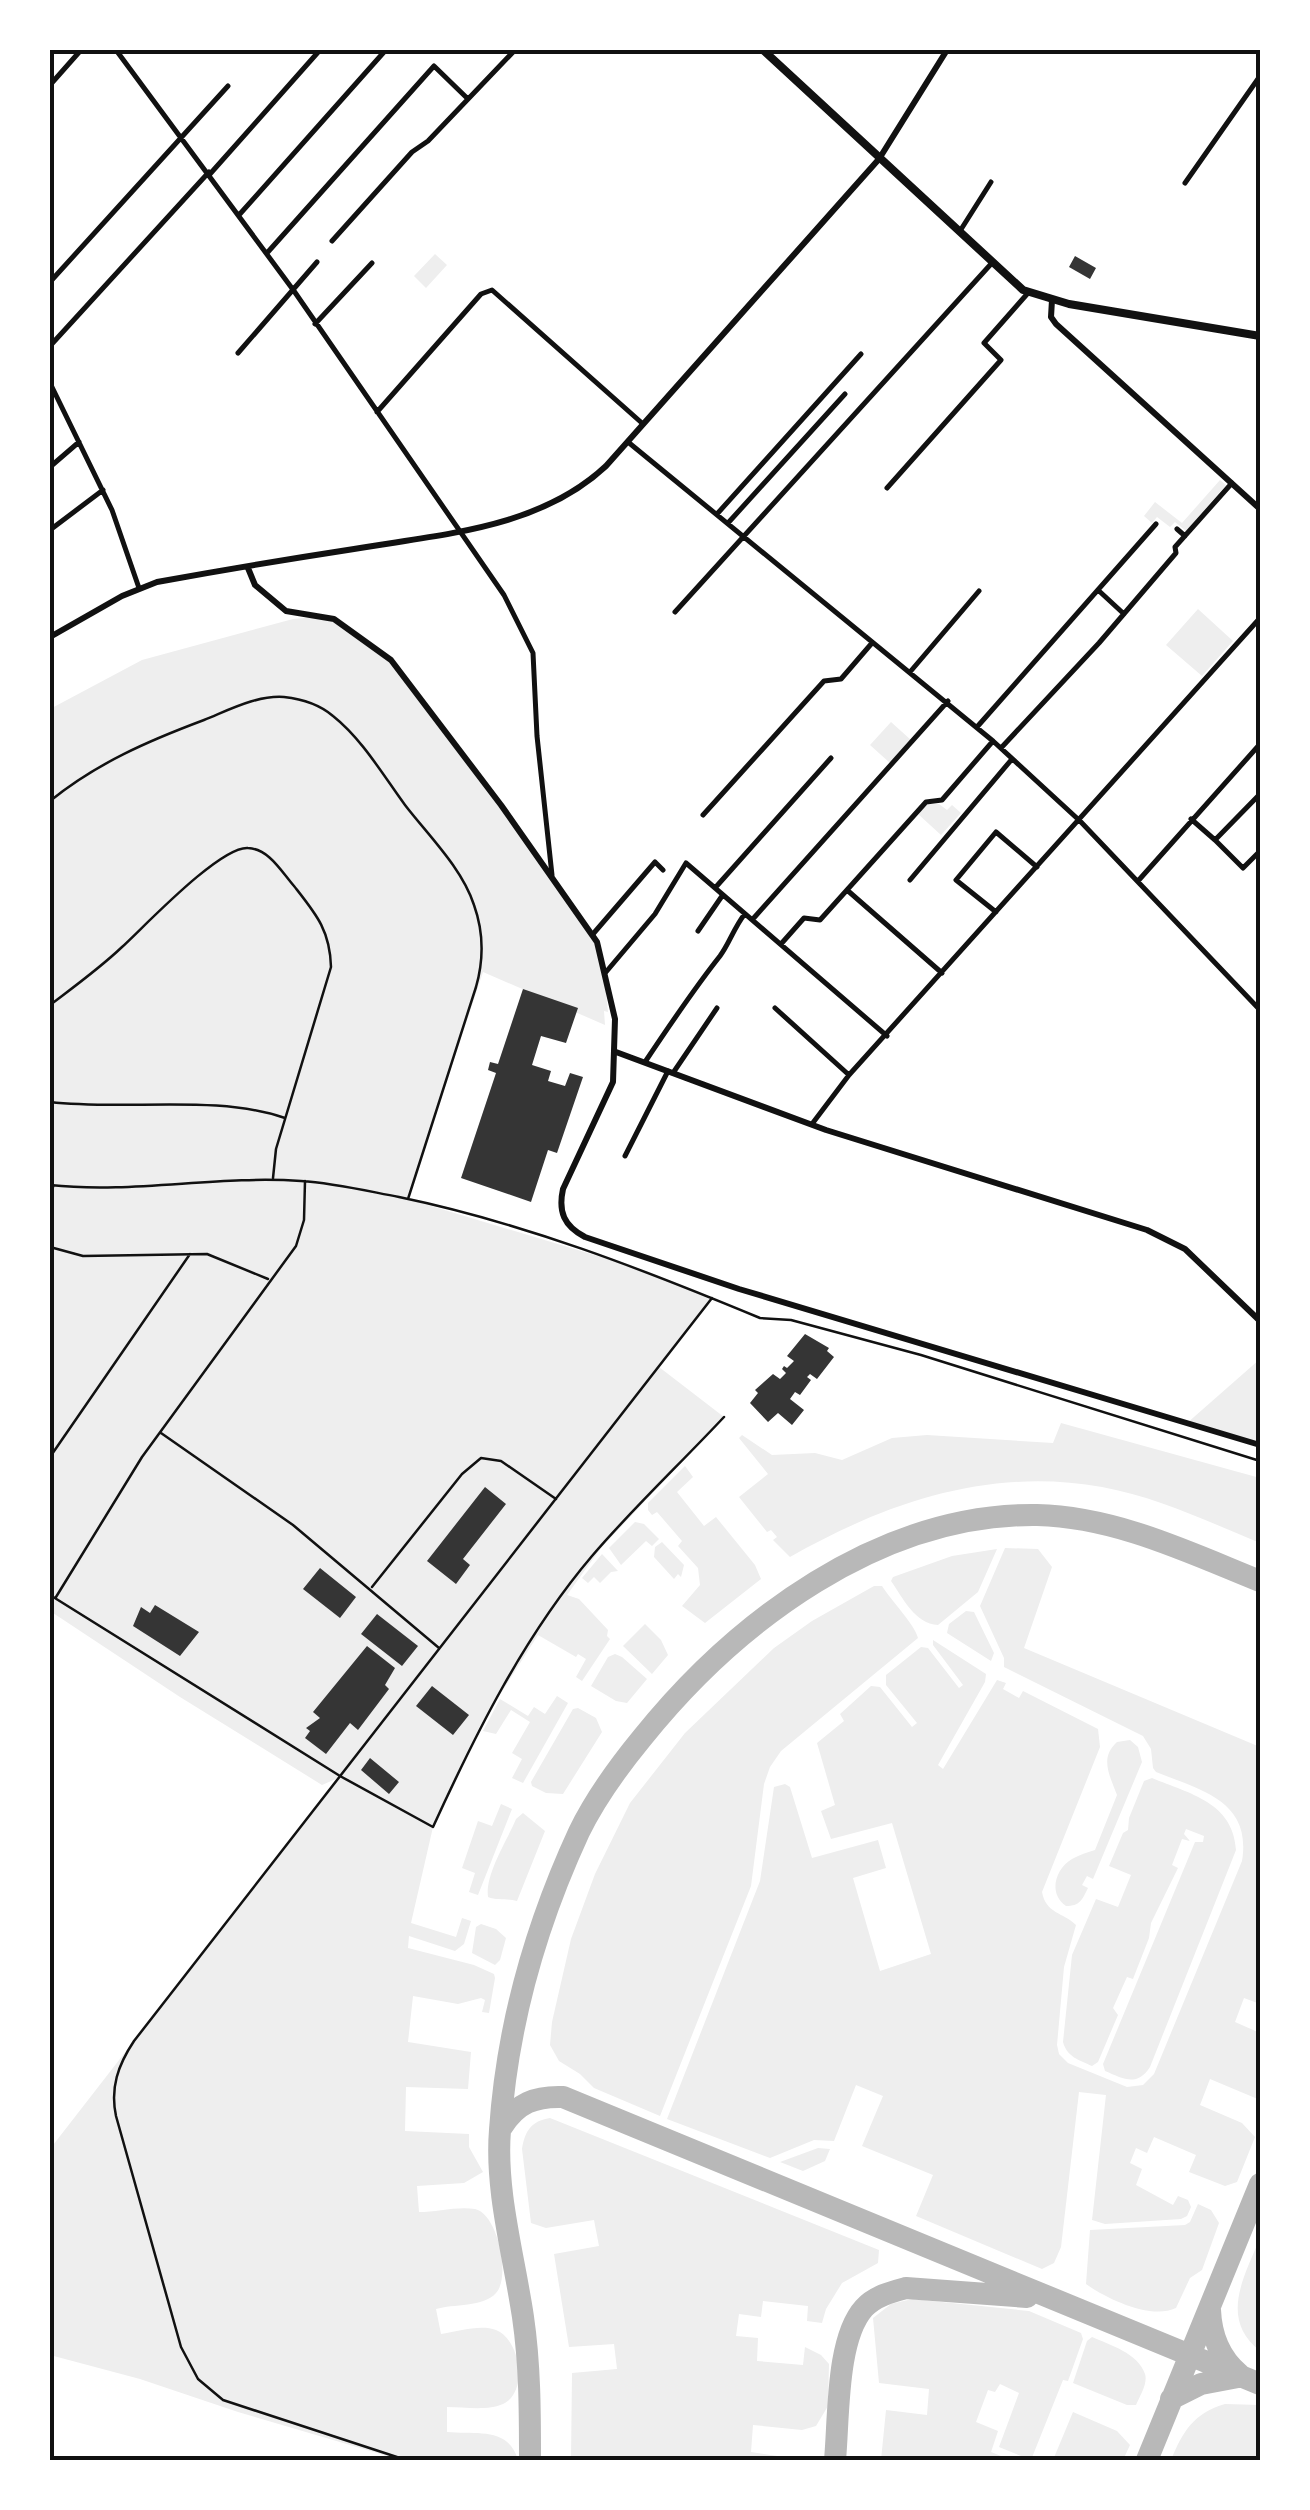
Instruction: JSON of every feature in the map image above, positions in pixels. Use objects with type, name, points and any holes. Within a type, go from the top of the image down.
[{"type":"main road","points":[[763,50],[991,264],[1028,293],[1260,336]]},
{"type":"street","points":[[50,85],[81,50]]},
{"type":"street","points":[[116,50],[294,291],[504,595],[534,653],[537,736],[552,875]]},
{"type":"street","points":[[50,346],[320,50]]},
{"type":"street","points":[[332,241],[412,152],[428,141],[515,50]]},
{"type":"street","points":[[50,637],[139,588],[463,532],[533,512],[592,479],[879,159],[947,50]]},
{"type":"street","points":[[239,215],[384,52]]},
{"type":"street","points":[[266,253],[434,66],[468,98]]},
{"type":"street","points":[[1185,182],[1260,76]]},
{"type":"street","points":[[50,282],[228,86]]},
{"type":"street","points":[[959,233],[991,182]]},
{"type":"street","points":[[238,353],[317,262]]},
{"type":"street","points":[[315,324],[372,263]]},
{"type":"street","points":[[675,612],[991,264]]},
{"type":"street","points":[[377,412],[481,294],[492,290],[643,424]]},
{"type":"street","points":[[887,488],[1001,360],[984,343],[1028,293]]},
{"type":"street","points":[[1052,300],[1050,317],[1056,324],[1260,509]]},
{"type":"street","points":[[717,514],[862,354]]},
{"type":"street","points":[[50,383],[103,490],[139,588]]},
{"type":"street","points":[[728,523],[845,394]]},
{"type":"street","points":[[814,406],[824,416]]},
{"type":"street","points":[[50,467],[79,442]]},
{"type":"street","points":[[628,442],[978,727],[1080,821],[1260,1010]]},
{"type":"street","points":[[1000,748],[1124,614],[1176,553],[1175,547],[1232,483]]},
{"type":"street","points":[[50,530],[103,490]]},
{"type":"street","points":[[978,727],[1156,524]]},
{"type":"street","points":[[1177,529],[1185,536]]},
{"type":"street","points":[[248,568],[255,585],[286,611],[334,619],[391,660],[552,875],[602,954],[615,1019],[616,1052],[609,1094],[563,1189],[562,1217],[578,1234],[739,1289],[1260,1446]]},
{"type":"street","points":[[1098,590],[1124,614]]},
{"type":"street","points":[[910,672],[979,592]]},
{"type":"street","points":[[812,1124],[850,1075],[1260,618]]},
{"type":"street","points":[[703,815],[824,681],[840,679],[872,643]]},
{"type":"street","points":[[752,920],[948,701]]},
{"type":"street","points":[[781,944],[804,918],[820,920],[926,802],[942,800],[993,741]]},
{"type":"street","points":[[1138,881],[1260,744]]},
{"type":"street","points":[[715,888],[831,758]]},
{"type":"street","points":[[910,880],[1012,759]]},
{"type":"street","points":[[1215,840],[1260,794]]},
{"type":"street","points":[[1191,818],[1244,868],[1260,851]]},
{"type":"street","points":[[996,912],[956,880],[996,832],[1036,866]]},
{"type":"street","points":[[592,934],[655,862],[663,870]]},
{"type":"street","points":[[606,972],[655,914],[686,862],[886,1036]]},
{"type":"street","points":[[846,890],[942,973]]},
{"type":"street","points":[[698,930],[723,894]]},
{"type":"street","points":[[645,1062],[722,954],[730,932],[744,914]]},
{"type":"street","points":[[625,1156],[671,1072],[717,1008]]},
{"type":"street","points":[[775,1008],[850,1075]]},
{"type":"street","points":[[616,1052],[812,1124],[1147,1230],[1185,1249],[1260,1321]]},
{"type":"lane","points":[[50,801],[107,761],[143,742],[264,698],[286,697],[317,704],[353,736],[451,864],[474,901],[482,934],[483,964],[408,1199]]},
{"type":"lane","points":[[50,1004],[232,850],[249,848],[270,856],[318,917],[330,944],[331,967],[276,1149],[272,1179]]},
{"type":"lane","points":[[50,1102],[116,1107],[240,1106],[285,1118]]},
{"type":"lane","points":[[50,1197],[52,1185],[93,1188],[272,1179],[408,1199],[533,1230],[760,1318],[791,1320],[1010,1381],[1260,1461]]},
{"type":"lane","points":[[305,1181],[304,1220],[296,1246],[160,1432],[52,1596],[340,1776],[433,1827],[482,1718],[570,1584],[724,1417]]},
{"type":"lane","points":[[50,1246],[83,1256],[207,1254],[270,1280]]},
{"type":"lane","points":[[50,1456],[190,1254]]},
{"type":"lane","points":[[406,2460],[240,2408],[222,2400],[198,2380],[182,2347],[112,2097],[124,2055],[134,2041],[712,1298]]},
{"type":"lane","points":[[160,1432],[293,1526],[439,1648]]},
{"type":"lane","points":[[371,1588],[476,1460],[500,1461],[557,1500]]},
{"type":"shaded area","points":[[435,254],[447,265],[426,288],[414,276]]},
{"type":"shaded area","points":[[1220,480],[1226,485],[1186,531],[1175,522],[1170,527],[1157,517],[1152,523],[1144,516],[1155,502],[1182,523]]},
{"type":"shaded area","points":[[1198,609],[1233,641],[1202,676],[1166,645]]},
{"type":"shaded area","points":[[326,616],[391,660],[501,805],[602,954],[608,1012],[604,1011],[605,1025],[483,972],[408,1199],[611,1260],[712,1298],[659,1367],[724,1417],[601,1548],[567,1595],[579,1599],[608,1630],[610,1639],[582,1681],[576,1677],[586,1659],[538,1635],[480,1726],[433,1827],[411,1923],[456,1937],[462,1918],[471,1921],[464,1944],[455,1951],[409,1936],[408,1948],[474,1965],[495,1978],[489,2013],[482,2012],[485,2000],[481,1998],[458,2004],[413,1996],[408,2042],[471,2052],[468,2089],[406,2087],[405,2131],[469,2134],[469,2147],[483,2172],[464,2183],[417,2186],[419,2212],[475,2209],[483,2213],[496,2234],[502,2274],[496,2293],[476,2303],[436,2309],[441,2334],[483,2328],[504,2335],[516,2354],[519,2378],[511,2398],[503,2404],[447,2407],[447,2432],[499,2437],[513,2449],[518,2460],[401,2460],[50,2355],[50,2149],[338,1778],[322,1785],[50,1611],[50,709],[142,660],[293,619]]},
{"type":"shaded area","points":[[891,722],[911,740],[890,763],[870,745]]},
{"type":"shaded area","points":[[927,804],[939,804],[947,810],[952,805],[961,813],[941,835],[918,814]]},
{"type":"shaded area","points":[[1260,1359],[1260,1445],[1186,1424]]},
{"type":"shaded area","points":[[1061,1423],[1260,1478],[1260,1543],[1122,1491],[1060,1482],[1020,1482],[980,1486],[902,1505],[790,1557],[773,1540],[777,1537],[771,1530],[767,1532],[739,1497],[768,1474],[739,1438],[742,1435],[772,1455],[815,1453],[842,1460],[892,1438],[927,1435],[1053,1443]]},
{"type":"shaded area","points":[[685,1466],[693,1477],[677,1492],[704,1526],[716,1517],[755,1565],[761,1579],[705,1623],[682,1606],[700,1585],[698,1568],[678,1546],[682,1541],[657,1512],[652,1515],[648,1510],[648,1503]]},
{"type":"shaded area","points":[[635,1522],[644,1524],[659,1539],[652,1546],[646,1541],[621,1565],[609,1548]]},
{"type":"shaded area","points":[[662,1542],[684,1565],[681,1577],[678,1574],[674,1579],[654,1557],[655,1547]]},
{"type":"shaded area","points":[[1005,1548],[1038,1549],[1052,1567],[1024,1648],[1260,1747],[1260,2004],[1244,1998],[1235,2022],[1260,2033],[1260,2100],[1210,2079],[1200,2105],[1242,2123],[1255,2137],[1237,2182],[1225,2186],[1189,2172],[1196,2155],[1154,2137],[1147,2153],[1136,2148],[1130,2163],[1142,2169],[1136,2185],[1173,2205],[1178,2196],[1188,2200],[1191,2207],[1187,2216],[1105,2224],[1092,2220],[1106,2095],[1079,2092],[1061,2247],[1054,2263],[1042,2269],[916,2216],[933,2175],[862,2146],[883,2096],[856,2085],[834,2141],[814,2140],[770,2158],[667,2119],[760,1881],[774,1787],[790,1787],[812,1858],[878,1840],[886,1868],[853,1878],[880,1971],[931,1954],[892,1823],[831,1839],[821,1811],[835,1805],[817,1743],[844,1721],[840,1714],[871,1686],[880,1687],[912,1727],[917,1723],[886,1685],[886,1675],[921,1647],[928,1648],[959,1688],[963,1685],[933,1640],[986,1674],[938,1765],[943,1769],[997,1680],[1006,1683],[1003,1689],[1019,1698],[1023,1691],[1098,1729],[1100,1747],[1042,1892],[1051,1909],[1076,1925],[1064,1967],[1057,2045],[1068,2063],[1127,2087],[1143,2085],[1154,2074],[1242,1861],[1239,1824],[1219,1800],[1156,1772],[1151,1749],[1143,1736],[1004,1667],[1004,1658],[980,1606]]},
{"type":"shaded area","points":[[997,1549],[978,1592],[938,1625],[916,1615],[891,1581],[952,1556]]},
{"type":"shaded area","points":[[602,1554],[618,1571],[611,1572],[600,1583],[594,1577],[588,1583],[582,1578]]},
{"type":"shaded area","points":[[874,1586],[882,1586],[918,1638],[781,1751],[770,1767],[764,1784],[751,1886],[660,2116],[594,2088],[559,2061],[550,2045],[552,2022],[571,1939],[595,1874],[630,1803],[685,1733],[774,1648]]},
{"type":"shaded area","points":[[966,1611],[974,1612],[994,1653],[991,1661],[947,1633],[949,1624]]},
{"type":"shaded area","points":[[645,1624],[661,1640],[668,1655],[652,1674],[623,1646]]},
{"type":"shaded area","points":[[615,1654],[647,1679],[627,1703],[591,1686],[608,1657]]},
{"type":"shaded area","points":[[557,1696],[568,1703],[523,1783],[512,1778],[522,1759],[512,1753],[530,1722],[511,1710],[496,1734],[483,1731],[500,1699],[528,1716],[534,1707],[545,1714]]},
{"type":"shaded area","points":[[573,1709],[596,1718],[602,1732],[563,1794],[546,1793],[531,1782]]},
{"type":"shaded area","points":[[1130,1740],[1138,1747],[1142,1762],[1093,1879],[1087,1876],[1082,1885],[1088,1888],[1080,1901],[1066,1906],[1057,1895],[1058,1875],[1066,1863],[1095,1850],[1117,1795],[1108,1754],[1117,1742]]},
{"type":"shaded area","points":[[1152,1778],[1194,1795],[1218,1810],[1233,1834],[1236,1850],[1150,2067],[1130,2080],[1105,2071],[1103,2064],[1195,1842],[1203,1842],[1204,1836],[1186,1829],[1184,1834],[1190,1841],[1182,1839],[1172,1865],[1178,1868],[1151,1923],[1133,1979],[1127,1977],[1113,2008],[1118,2015],[1098,2062],[1092,2066],[1078,2060],[1063,2042],[1072,1955],[1096,1899],[1118,1907],[1131,1875],[1109,1866],[1123,1833],[1128,1830],[1144,1781]]},
{"type":"shaded area","points":[[501,1804],[512,1809],[478,1895],[469,1892],[475,1873],[462,1868],[478,1821],[492,1826]]},
{"type":"shaded area","points":[[523,1813],[545,1831],[517,1901],[488,1897],[493,1868],[516,1819]]},
{"type":"shaded area","points":[[481,1924],[506,1938],[495,1965],[472,1953],[476,1927]]},
{"type":"shaded area","points":[[550,2118],[879,2250],[878,2263],[842,2283],[822,2323],[807,2321],[808,2306],[763,2301],[761,2317],[739,2314],[736,2336],[758,2338],[757,2361],[803,2365],[805,2347],[829,2364],[828,2406],[816,2426],[802,2430],[753,2425],[751,2452],[805,2460],[571,2460],[572,2373],[617,2369],[614,2344],[569,2347],[554,2254],[599,2246],[594,2220],[546,2228],[531,2223],[522,2149],[530,2128]]},
{"type":"shaded area","points":[[818,2148],[830,2149],[825,2161],[803,2171],[780,2162]]},
{"type":"shaded area","points":[[1198,2204],[1211,2210],[1219,2223],[1202,2270],[1190,2278],[1176,2308],[1142,2310],[1086,2284],[1090,2230],[1185,2225]]},
{"type":"shaded area","points":[[1260,2238],[1260,2351],[1240,2325],[1238,2311],[1242,2282]]},
{"type":"shaded area","points":[[912,2299],[1029,2311],[1081,2333],[1083,2339],[1068,2381],[1063,2380],[1031,2460],[999,2447],[1019,2393],[1000,2384],[995,2392],[988,2390],[976,2422],[998,2431],[991,2452],[1011,2460],[881,2460],[886,2410],[927,2415],[929,2389],[879,2383],[873,2318],[891,2304]]},
{"type":"shaded area","points":[[1092,2337],[1123,2351],[1141,2367],[1145,2381],[1136,2405],[1073,2383],[1087,2341]]},
{"type":"shaded area","points":[[1225,2404],[1260,2405],[1260,2460],[1171,2460],[1191,2424],[1205,2412]]},
{"type":"shaded area","points":[[1073,2412],[1117,2431],[1130,2445],[1123,2460],[1053,2460]]},
{"type":"building","points":[[1075,256],[1096,268],[1090,279],[1069,267]]},
{"type":"building","points":[[523,989],[578,1008],[566,1043],[541,1036],[532,1065],[551,1071],[548,1081],[565,1086],[570,1073],[583,1077],[557,1153],[548,1150],[531,1202],[461,1178],[496,1073],[488,1070],[490,1062],[498,1064]]},
{"type":"building","points":[[805,1334],[829,1348],[827,1351],[834,1357],[817,1379],[810,1374],[807,1377],[811,1380],[800,1395],[795,1392],[790,1399],[804,1410],[792,1425],[778,1413],[768,1422],[750,1403],[758,1393],[755,1390],[773,1374],[780,1379],[786,1373],[784,1366],[787,1368],[794,1361],[787,1356]]},
{"type":"building","points":[[485,1487],[506,1504],[463,1559],[470,1565],[456,1584],[427,1561]]},
{"type":"building","points":[[320,1568],[356,1597],[340,1618],[303,1589]]},
{"type":"building","points":[[155,1605],[199,1632],[180,1656],[133,1626],[141,1607],[150,1613]]},
{"type":"building","points":[[377,1614],[418,1646],[402,1666],[361,1634]]},
{"type":"building","points":[[367,1646],[395,1668],[385,1685],[389,1689],[358,1730],[350,1723],[326,1754],[305,1738],[310,1731],[306,1728],[320,1718],[313,1712]]},
{"type":"building","points":[[432,1686],[469,1715],[453,1735],[416,1706]]},
{"type":"building","points":[[370,1758],[399,1782],[389,1794],[361,1770]]},
{"type":"taxiway","points":[[530,2460],[525,2335],[500,2176],[500,2130],[509,2053],[526,1977],[564,1867],[592,1807],[642,1738],[721,1654],[767,1615],[868,1554],[922,1533],[979,1519],[1066,1517],[1151,1538],[1260,1581]]},
{"type":"taxiway","points":[[502,2127],[528,2103],[563,2097],[1260,2384]]},
{"type":"taxiway","points":[[1147,2460],[1260,2184]]},
{"type":"taxiway","points":[[835,2460],[848,2339],[868,2304],[906,2288],[1027,2297]]},
{"type":"taxiway","points":[[1210,2310],[1217,2345],[1239,2374]]},
{"type":"taxiway","points":[[1171,2399],[1201,2384],[1238,2377]]}]
